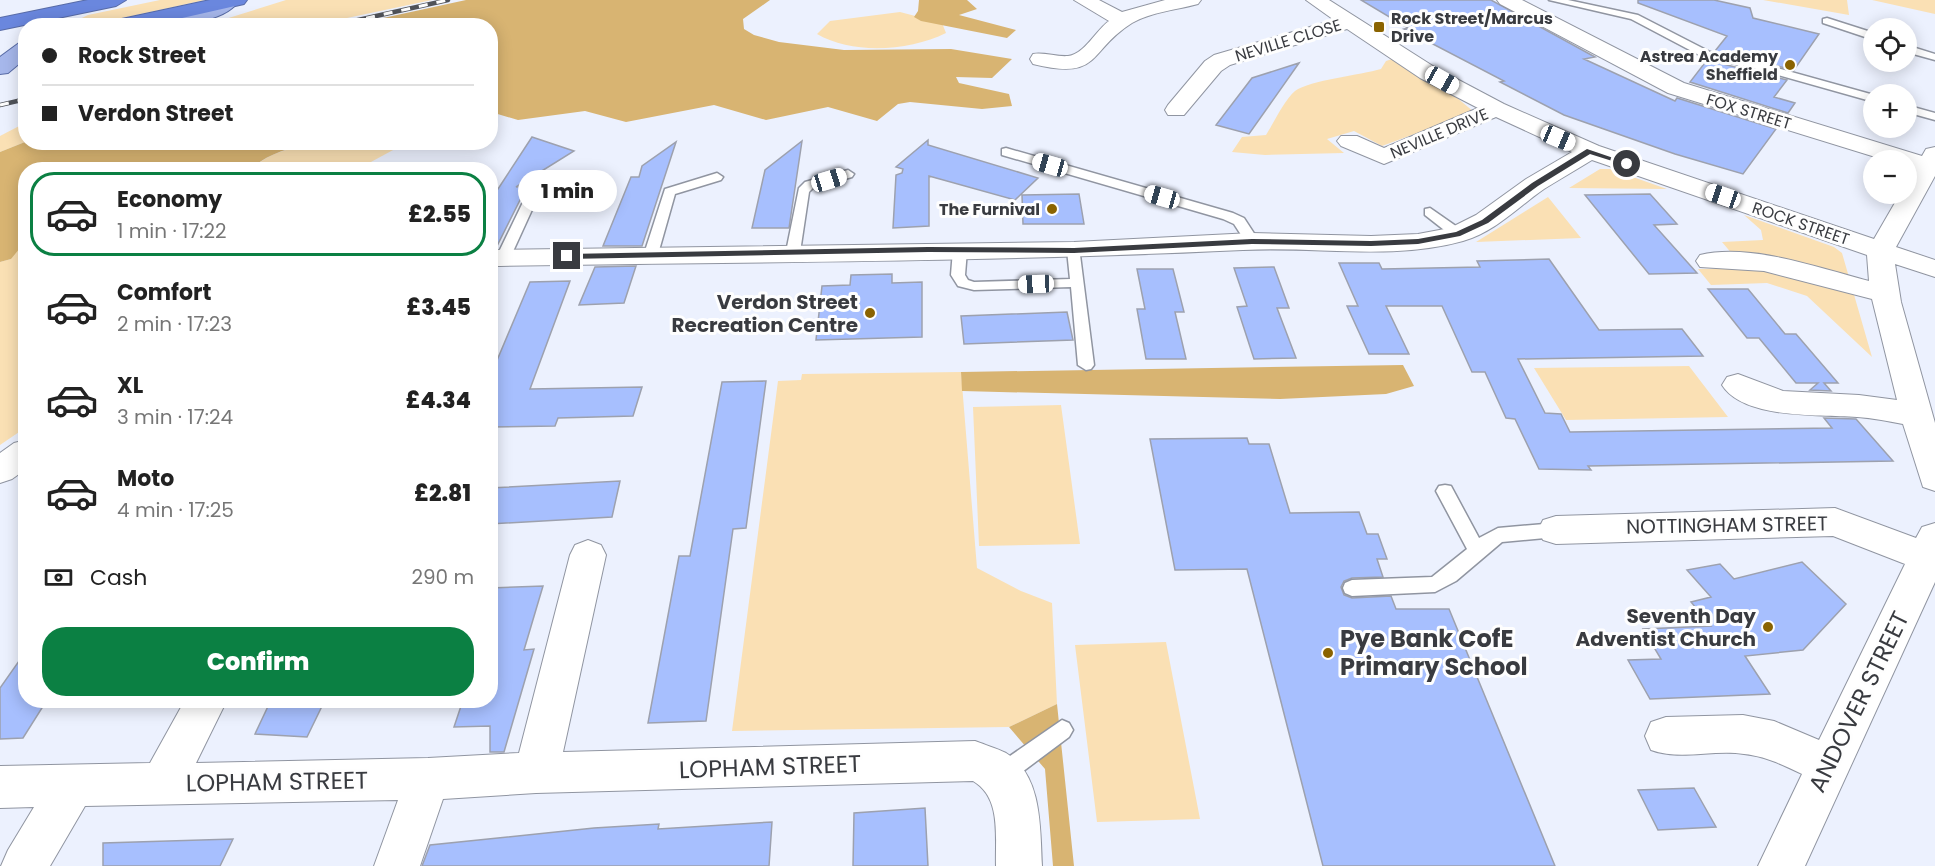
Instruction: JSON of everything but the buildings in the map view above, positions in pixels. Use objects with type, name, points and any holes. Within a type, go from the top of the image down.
[{"type":"highway","points":[[30,18],[116,0]]},
{"type":"highway","points":[[153,18],[231,1]]},
{"type":"highway","points":[[68,18],[94,5]]},
{"type":"highway","points":[[0,24],[18,20]]},
{"type":"highway","points":[[0,46],[18,43]]},
{"type":"main road","points":[[188,18],[231,1]]},
{"type":"main road","points":[[6,80],[18,60]]},
{"type":"street","points":[[1084,0],[1122,20]]},
{"type":"street","points":[[1041,59],[1061,64],[1079,62],[1122,20],[1191,0]]},
{"type":"street","name":"ROCK STREET","points":[[1316,0],[1428,73],[1496,109],[1590,151],[1935,269]]},
{"type":"street","name":"FOX STREET","points":[[1507,0],[1676,88],[1933,163]]},
{"type":"street","name":"NEVILLE CLOSE","points":[[1176,110],[1213,66],[1222,60],[1350,22]]},
{"type":"street","name":"NEVILLE DRIVE","points":[[1349,141],[1384,157],[1496,109]]},
{"type":"street","points":[[498,258],[793,252],[1074,250],[1252,242],[1371,244],[1418,242],[1458,234],[1485,221],[1535,184],[1590,151]]},
{"type":"street","points":[[1933,163],[1881,250],[1886,294],[1915,414],[1935,478]]},
{"type":"street","points":[[1710,261],[1764,263],[1886,294]]},
{"type":"street","points":[[1738,385],[1760,398],[1783,404],[1860,406],[1915,414]]},
{"type":"street","points":[[0,470],[18,458]]},
{"type":"street","name":"NOTTINGHAM STREET","points":[[1556,530],[1835,522],[1930,561]]},
{"type":"street","points":[[536,773],[588,555]]},
{"type":"street","name":"ANDOVER STREET","points":[[1781,866],[1828,764],[1930,561]]},
{"type":"street","name":"LOPHAM STREET","points":[[162,784],[203,708]]},
{"type":"street","points":[[1666,736],[1743,734],[1774,741],[1828,764]]},
{"type":"street","name":"LOPHAM STREET","points":[[0,787],[428,779],[536,773],[975,761],[989,765],[1002,774]]},
{"type":"street","points":[[1002,774],[1011,789],[1016,807],[1019,866]]},
{"type":"street","points":[[397,866],[428,779]]},
{"type":"street","points":[[24,866],[73,785]]},
{"type":"lane","points":[[1554,0],[1634,17],[1707,55],[1748,63],[1863,96]]},
{"type":"lane","points":[[1827,21],[1863,33]]},
{"type":"lane","points":[[1917,51],[1935,57]]},
{"type":"lane","points":[[1917,111],[1935,117]]},
{"type":"lane","points":[[1006,152],[1228,216],[1239,221],[1252,242]]},
{"type":"lane","points":[[793,252],[803,191],[809,186],[848,174]]},
{"type":"lane","points":[[651,254],[669,192],[717,177]]},
{"type":"lane","points":[[498,256],[531,199],[538,194],[586,180]]},
{"type":"lane","points":[[1430,212],[1458,234]]},
{"type":"lane","points":[[960,250],[958,276],[963,283],[974,286],[1077,284]]},
{"type":"lane","points":[[1074,250],[1086,365]]},
{"type":"lane","points":[[1445,491],[1477,551]]},
{"type":"lane","points":[[1352,588],[1435,584],[1449,576],[1498,535],[1556,530]]},
{"type":"lane","points":[[1002,774],[1062,730]]},
{"type":"shaded area","points":[[160,0],[205,0],[122,18],[82,18]]},
{"type":"shaded area","points":[[286,0],[432,0],[347,18],[228,18]]},
{"type":"shaded area","points":[[466,0],[770,0],[743,19],[744,29],[754,35],[779,42],[844,50],[951,49],[1012,59],[992,78],[956,77],[959,83],[1009,94],[1012,106],[982,109],[910,102],[898,104],[877,121],[828,107],[766,120],[714,105],[626,122],[585,111],[518,120],[498,114],[498,18],[383,18]]},
{"type":"shaded area","points":[[919,0],[967,0],[977,9],[959,15],[1016,30],[1007,38],[921,21],[914,17],[918,11]]},
{"type":"shaded area","points":[[1763,0],[1847,0],[1849,15]]},
{"type":"shaded area","points":[[1872,0],[1935,0],[1935,14]]},
{"type":"shaded area","points":[[900,12],[942,23],[946,33],[915,44],[881,48],[847,45],[817,34],[830,21]]},
{"type":"shaded area","points":[[1392,59],[1456,97],[1474,112],[1382,146],[1354,131],[1327,139],[1344,153],[1265,155],[1232,152],[1242,137],[1266,135],[1295,91],[1324,81],[1381,69],[1386,61]]},
{"type":"shaded area","points":[[18,127],[18,145],[0,152],[0,136]]},
{"type":"shaded area","points":[[18,145],[18,150],[285,150],[260,162],[18,162],[18,250],[11,259],[0,262],[0,152]]},
{"type":"shaded area","points":[[287,150],[393,150],[371,162],[260,162]]},
{"type":"shaded area","points":[[1600,169],[1610,169],[1667,189],[1569,188]]},
{"type":"shaded area","points":[[1548,197],[1581,238],[1476,242]]},
{"type":"shaded area","points":[[1744,215],[1834,247],[1842,253],[1872,357],[1807,296],[1767,283],[1711,285],[1698,269],[1744,268],[1722,242],[1763,240],[1761,230]]},
{"type":"shaded area","points":[[18,246],[18,433],[0,445],[0,262],[11,259]]},
{"type":"shaded area","points":[[1403,365],[1414,386],[1386,394],[1280,399],[962,391],[961,372]]},
{"type":"shaded area","points":[[1689,366],[1728,417],[1566,420],[1534,368]]},
{"type":"shaded area","points":[[961,372],[977,568],[1021,591],[1052,603],[1057,704],[1009,727],[732,731],[778,381],[801,380],[802,374]]},
{"type":"shaded area","points":[[1061,405],[1080,544],[979,546],[973,407]]},
{"type":"shaded area","points":[[1166,642],[1200,819],[1097,822],[1075,645]]},
{"type":"shaded area","points":[[1057,704],[1074,866],[1053,866],[1045,769],[1009,727]]},
{"type":"railway","points":[[367,18],[448,0]]},
{"type":"railway","points":[[0,105],[18,101]]},
{"type":"place","name":"Rock Street/Marcus Drive","points":[[1379,27]]},
{"type":"place","name":"Astrea Academy Sheffield","points":[[1790,65]]},
{"type":"place","name":"The Furnival","points":[[1052,209]]},
{"type":"place","name":"Verdon Street Recreation Centre","points":[[870,313]]},
{"type":"place","name":"Seventh Day Adventist Church","points":[[1768,627]]},
{"type":"place","name":"Pye Bank CofE Primary School","points":[[1328,653]]},
{"type":"route","points":[[567,256],[928,250],[1011,252],[1252,242],[1371,244],[1418,242],[1458,234],[1485,221],[1535,184],[1590,151],[1627,164]]}]
